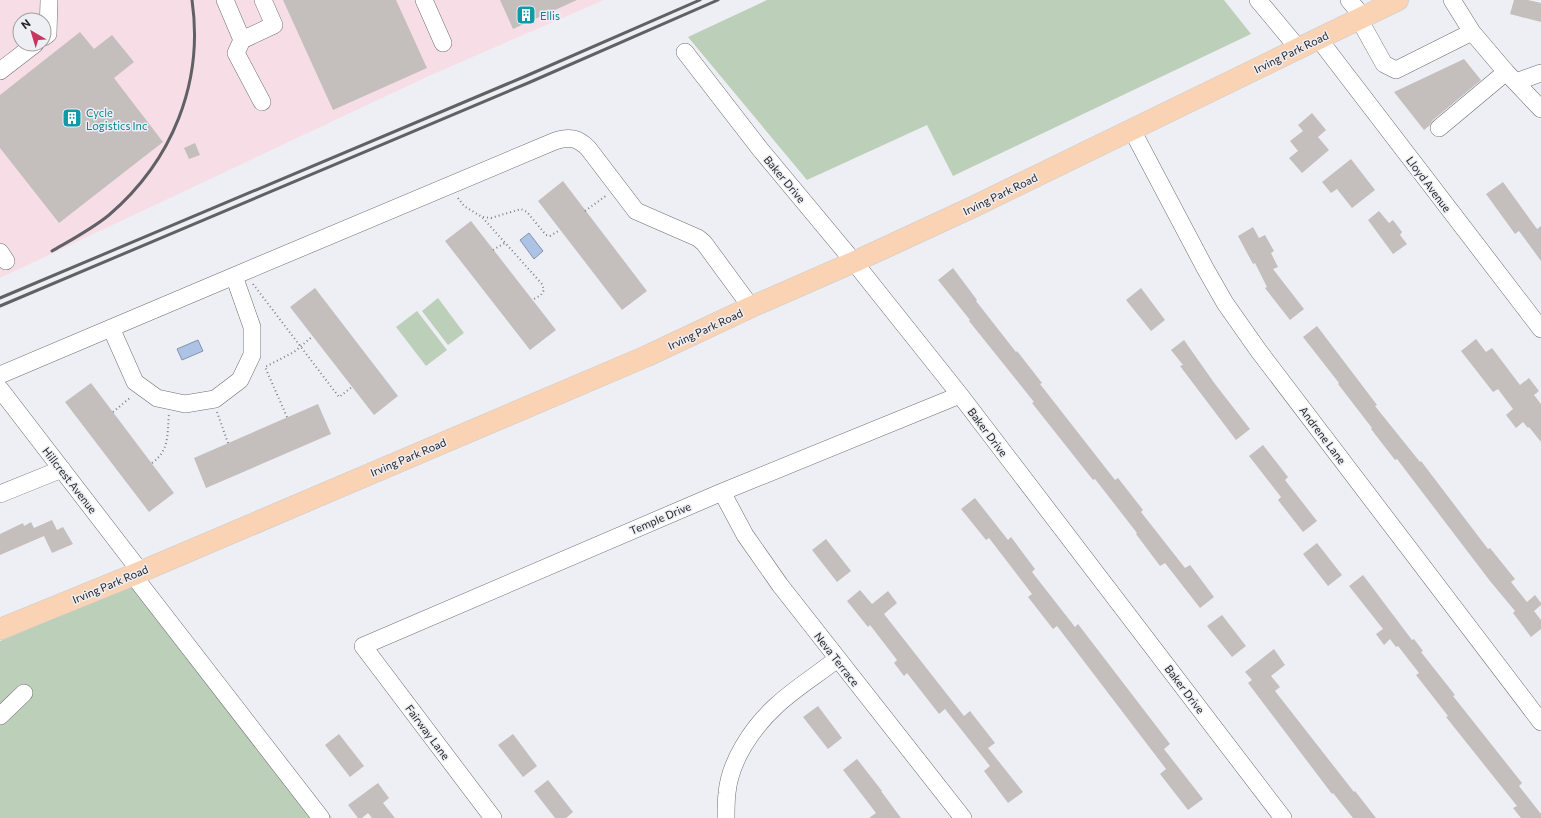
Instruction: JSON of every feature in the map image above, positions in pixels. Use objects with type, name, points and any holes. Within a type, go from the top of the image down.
[{"type":"main road","name":"Irving Park Road","points":[[0,629],[137,573],[640,359],[751,307],[854,262],[1132,130],[1398,0]]},
{"type":"street","points":[[49,12],[50,0]]},
{"type":"street","points":[[225,0],[242,40]]},
{"type":"street","points":[[262,102],[236,53],[242,40],[274,25],[263,0]]},
{"type":"street","points":[[424,0],[443,43]]},
{"type":"street","points":[[1258,0],[1298,48]]},
{"type":"street","points":[[1349,0],[1361,18],[1384,64],[1396,70],[1472,32]]},
{"type":"street","points":[[1452,0],[1472,32],[1541,109]]},
{"type":"street","name":"Lloyd Avenue","points":[[1318,38],[1541,329]]},
{"type":"street","points":[[0,71],[25,52]]},
{"type":"street","name":"Baker Drive","points":[[685,52],[760,149],[854,262],[960,396],[1283,818]]},
{"type":"street","points":[[1439,128],[1511,77],[1541,74]]},
{"type":"street","name":"Andrene Lane","points":[[1132,130],[1225,303],[1258,350],[1541,722]]},
{"type":"street","points":[[0,375],[564,138],[573,138],[582,141],[636,210],[698,238],[704,243],[751,307]]},
{"type":"street","points":[[111,328],[135,382],[157,398],[185,404],[215,399],[240,380],[252,355],[252,326],[240,273]]},
{"type":"street","name":"Hillcrest Avenue","points":[[0,389],[62,468],[137,573],[321,818]]},
{"type":"street","name":"Temple Drive","points":[[362,646],[722,492],[960,396]]},
{"type":"street","points":[[0,494],[62,468]]},
{"type":"street","name":"Neva Terrace","points":[[722,492],[746,535],[765,564],[837,659],[963,818]]},
{"type":"street","name":"Fairway Lane","points":[[362,646],[493,818]]},
{"type":"street","points":[[726,818],[727,793],[732,771],[748,738],[760,722],[776,706],[837,659]]},
{"type":"street","points":[[0,716],[24,694]]},
{"type":"path","points":[[452,184],[459,201],[464,206],[482,217],[542,284],[544,290],[541,295],[532,300]]},
{"type":"path","points":[[586,211],[618,186]]},
{"type":"path","points":[[482,217],[491,218],[521,209],[527,212],[546,235],[550,236],[560,230]]},
{"type":"path","points":[[493,250],[505,243]]},
{"type":"path","points":[[240,273],[254,286],[339,397],[352,387]]},
{"type":"path","points":[[288,417],[265,367],[294,352],[313,336]]},
{"type":"path","points":[[113,412],[129,400],[140,385]]},
{"type":"path","points":[[212,399],[228,443]]},
{"type":"path","points":[[152,463],[162,454],[165,449],[171,401]]},
{"type":"shaded area","points":[[0,0],[604,0],[431,75],[0,278]]},
{"type":"green space","points":[[767,0],[1224,0],[1251,34],[953,176],[927,125],[807,180],[688,37]]},
{"type":"green space","points":[[438,298],[464,333],[448,345],[422,311]]},
{"type":"green space","points":[[417,311],[447,350],[426,366],[396,327]]},
{"type":"green space","points":[[146,580],[332,818],[0,818],[0,641]]},
{"type":"water","points":[[529,233],[543,251],[534,259],[520,240]]},
{"type":"water","points":[[198,340],[203,351],[182,360],[177,349]]},
{"type":"building","points":[[283,0],[396,0],[427,68],[333,110]]},
{"type":"building","name":"Ellis","points":[[500,0],[577,0],[513,29]]},
{"type":"building","points":[[1514,0],[1528,0],[1541,3],[1541,22],[1510,14]]},
{"type":"building","name":"Cycle Logistics Inc","points":[[80,32],[94,49],[112,35],[134,62],[114,78],[163,142],[59,223],[0,148],[0,95]]},
{"type":"building","points":[[1464,59],[1481,80],[1433,120],[1424,130],[1394,92]]},
{"type":"building","points":[[1312,113],[1326,130],[1318,137],[1329,150],[1302,173],[1289,158],[1298,151],[1290,141],[1303,131],[1298,125]]},
{"type":"building","points":[[195,143],[200,155],[189,159],[184,148]]},
{"type":"building","points":[[1351,159],[1375,190],[1352,208],[1337,189],[1331,193],[1322,182]]},
{"type":"building","points":[[563,181],[647,291],[622,310],[538,201]]},
{"type":"building","points":[[1503,182],[1537,229],[1541,226],[1541,261],[1519,231],[1515,234],[1486,194]]},
{"type":"building","points":[[1379,211],[1389,223],[1393,220],[1402,232],[1400,235],[1407,244],[1393,254],[1368,220]]},
{"type":"building","points":[[471,221],[556,330],[530,350],[445,241]]},
{"type":"building","points":[[1253,227],[1259,238],[1265,235],[1274,251],[1271,253],[1278,267],[1273,269],[1304,309],[1290,320],[1265,288],[1267,287],[1255,263],[1253,264],[1238,236]]},
{"type":"building","points":[[953,268],[977,300],[976,301],[1042,383],[1040,384],[1115,480],[1118,478],[1143,510],[1141,512],[1185,568],[1190,565],[1214,597],[1200,608],[1165,563],[1160,566],[1136,534],[1137,533],[1095,479],[1093,480],[1032,403],[1034,402],[938,280]]},
{"type":"building","points":[[315,288],[398,396],[374,415],[290,307]]},
{"type":"building","points":[[1141,288],[1165,320],[1151,331],[1126,300]]},
{"type":"building","points":[[1317,326],[1377,405],[1375,406],[1420,462],[1421,461],[1488,549],[1490,548],[1515,579],[1511,582],[1527,602],[1535,595],[1541,603],[1541,605],[1534,611],[1541,620],[1541,629],[1531,637],[1513,613],[1515,611],[1490,581],[1397,459],[1395,460],[1371,429],[1372,428],[1338,384],[1339,383],[1303,337]]},
{"type":"building","points":[[1476,339],[1486,352],[1492,348],[1520,385],[1529,378],[1539,391],[1534,395],[1541,404],[1541,442],[1523,422],[1516,428],[1506,415],[1513,409],[1498,389],[1493,392],[1461,351]]},
{"type":"building","points":[[1184,340],[1215,384],[1250,429],[1236,440],[1180,366],[1183,365],[1171,350]]},
{"type":"building","points":[[91,383],[174,493],[149,512],[65,402]]},
{"type":"building","points":[[318,404],[331,434],[206,488],[194,458]]},
{"type":"building","points":[[1263,445],[1288,477],[1285,480],[1317,521],[1303,532],[1278,500],[1281,497],[1249,456]]},
{"type":"building","points":[[975,498],[1008,540],[1011,537],[1035,569],[1032,572],[1075,627],[1078,624],[1170,744],[1164,749],[1203,799],[1188,810],[1160,774],[1166,769],[1057,626],[1053,629],[1028,597],[1032,594],[989,538],[986,540],[961,509]]},
{"type":"building","points":[[52,520],[57,530],[63,527],[73,544],[52,553],[44,536],[0,555],[0,534],[23,523],[24,526],[31,522],[34,528]]},
{"type":"building","points":[[826,539],[851,571],[837,582],[812,550]]},
{"type":"building","points":[[1317,543],[1342,575],[1328,586],[1303,554]]},
{"type":"building","points":[[1363,575],[1412,640],[1414,639],[1423,651],[1421,652],[1455,695],[1453,696],[1522,783],[1519,786],[1541,814],[1541,818],[1521,818],[1513,808],[1517,806],[1446,717],[1448,716],[1416,675],[1419,673],[1398,646],[1396,647],[1390,639],[1384,645],[1376,634],[1383,629],[1349,586]]},
{"type":"building","points":[[860,590],[872,604],[888,591],[897,603],[884,614],[964,716],[970,711],[995,743],[988,748],[1023,792],[1008,803],[984,771],[990,766],[945,709],[939,714],[907,673],[904,676],[894,663],[897,660],[870,625],[868,627],[847,601]]},
{"type":"building","points":[[1222,615],[1246,646],[1232,657],[1207,626]]},
{"type":"building","points":[[1274,649],[1285,665],[1271,676],[1280,687],[1275,691],[1376,818],[1353,818],[1333,793],[1332,794],[1248,683],[1252,680],[1245,672]]},
{"type":"building","points":[[818,706],[842,738],[828,749],[803,717]]},
{"type":"building","points":[[339,734],[364,766],[350,777],[325,745]]},
{"type":"building","points":[[513,734],[537,766],[523,777],[498,745]]},
{"type":"building","points":[[857,759],[901,818],[869,818],[876,813],[843,770]]},
{"type":"building","points":[[548,780],[573,812],[566,818],[555,818],[534,791]]},
{"type":"building","points":[[378,783],[389,798],[383,803],[395,818],[372,818],[368,813],[362,818],[358,818],[348,805]]},
{"type":"railway","points":[[52,251],[89,230],[109,215],[131,194],[150,170],[166,145],[179,118],[188,90],[193,61],[194,31],[192,0]]},
{"type":"railway","points":[[0,298],[526,76],[700,0]]},
{"type":"railway","points":[[0,306],[528,83],[718,0]]},
{"type":"place","name":"Ellis","points":[[526,15]]},
{"type":"place","name":"Cycle Logistics Inc","points":[[72,118]]}]
